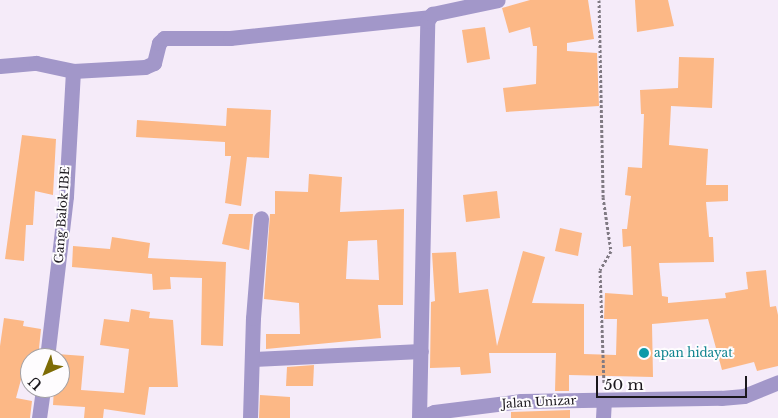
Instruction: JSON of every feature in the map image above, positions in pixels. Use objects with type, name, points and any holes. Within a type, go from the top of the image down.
[{"type":"street","points":[[0,66],[36,63],[73,71],[151,65],[158,43],[164,38],[230,38],[429,17],[498,0]]},
{"type":"street","points":[[419,418],[421,351],[420,250],[429,17]]},
{"type":"street","name":"Gang Balok IBE","points":[[48,348],[66,196],[73,71]]},
{"type":"street","points":[[250,418],[261,218]]},
{"type":"street","points":[[252,358],[421,351]]},
{"type":"street","name":"Jalan Unizar","points":[[419,418],[434,412],[521,401],[722,398],[744,396],[778,382]]},
{"type":"street","points":[[39,418],[42,398]]},
{"type":"street","points":[[603,418],[604,400]]},
{"type":"path","points":[[599,0],[603,197],[610,251],[600,270],[604,400]]},
{"type":"building","points":[[530,0],[588,0],[594,39],[567,43],[567,51],[597,53],[599,106],[506,112],[503,88],[536,84],[537,46],[533,46],[530,27],[509,33],[502,8]]},
{"type":"building","points":[[635,0],[668,0],[674,26],[637,32]]},
{"type":"building","points":[[485,27],[490,59],[467,63],[462,30]]},
{"type":"building","points":[[679,57],[714,58],[712,108],[671,106],[669,145],[708,149],[706,185],[728,185],[728,201],[706,202],[709,237],[713,237],[714,262],[659,263],[662,296],[668,297],[668,303],[726,298],[725,293],[748,289],[746,272],[766,270],[770,307],[776,306],[778,315],[778,366],[757,371],[754,362],[722,370],[708,319],[652,324],[653,377],[569,375],[569,391],[555,391],[556,353],[489,353],[491,373],[461,375],[460,367],[430,368],[431,302],[435,301],[432,253],[456,252],[459,293],[488,289],[497,346],[523,251],[545,257],[532,303],[584,304],[584,354],[616,355],[617,319],[604,319],[605,293],[633,295],[631,246],[623,247],[622,229],[627,229],[631,196],[625,195],[628,167],[642,168],[644,114],[641,114],[640,90],[678,88]]},
{"type":"building","points":[[227,108],[271,110],[269,158],[247,157],[241,206],[225,203],[231,156],[225,156],[225,142],[136,137],[137,120],[226,126]]},
{"type":"building","points":[[22,135],[56,139],[53,195],[35,191],[33,225],[26,225],[24,261],[5,259]]},
{"type":"building","points":[[309,174],[342,177],[340,212],[404,209],[403,305],[378,305],[381,338],[266,349],[266,334],[300,334],[299,303],[264,299],[270,214],[275,214],[275,191],[308,192]],"holes":[[[377,240],[379,280],[346,279],[348,241]]]},
{"type":"building","points":[[497,191],[500,218],[466,222],[463,195]]},
{"type":"building","points":[[229,214],[253,214],[249,250],[222,244]]},
{"type":"building","points":[[560,228],[582,233],[578,256],[555,251]]},
{"type":"building","points":[[112,237],[150,243],[148,258],[226,262],[223,346],[201,345],[202,278],[170,277],[171,289],[153,290],[152,274],[72,267],[73,246],[110,249]]},
{"type":"building","points":[[131,309],[150,312],[149,318],[173,320],[178,387],[149,387],[145,415],[104,409],[103,418],[84,418],[85,407],[53,405],[53,398],[70,398],[70,355],[84,356],[81,390],[124,393],[129,349],[100,345],[104,319],[129,322]]},
{"type":"building","points":[[4,318],[24,321],[23,326],[41,329],[39,348],[20,348],[20,383],[16,398],[32,401],[30,418],[0,418],[0,346]]},
{"type":"building","points":[[314,365],[313,386],[286,386],[287,367]]},
{"type":"building","points":[[260,395],[290,397],[290,418],[259,418]]},
{"type":"building","points":[[570,410],[570,418],[511,418],[511,412]]},
{"type":"place","name":"apan hidayat","points":[[644,353]]}]
